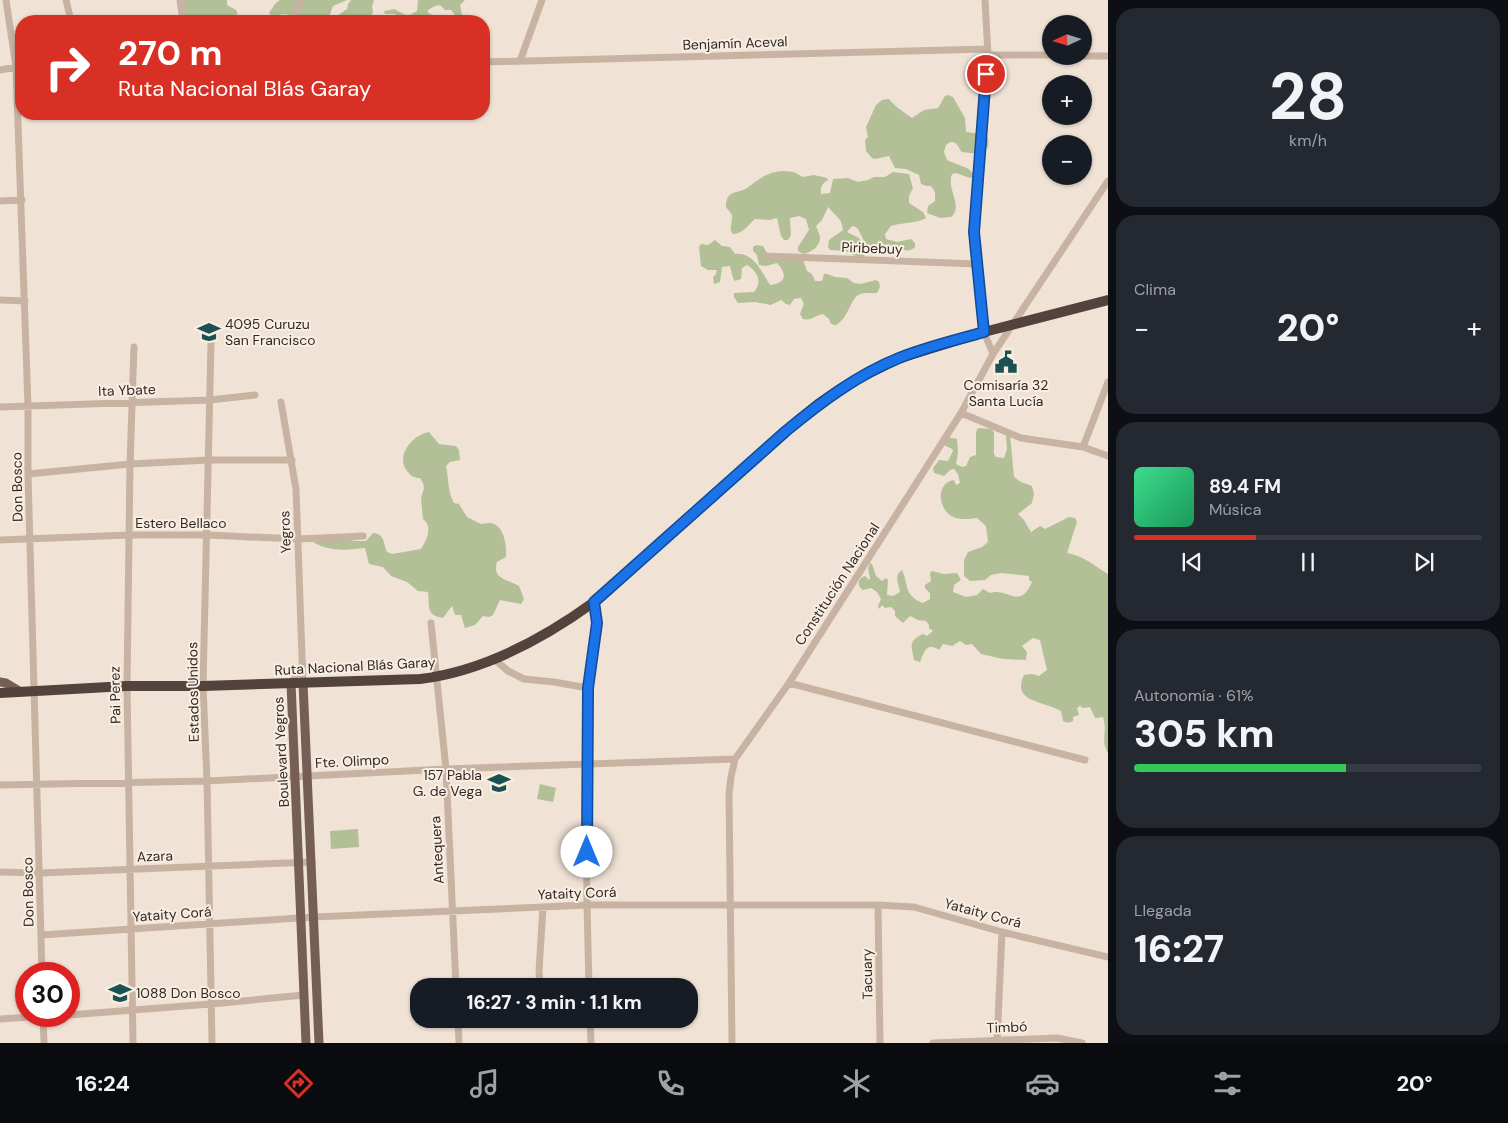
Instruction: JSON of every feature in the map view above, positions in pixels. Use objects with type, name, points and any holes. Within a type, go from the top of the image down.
[{"type":"highway","name":"Ruta Nacional Blás Garay","points":[[0,693],[128,686],[203,686],[420,680],[437,677],[494,660],[563,624],[594,602],[786,431],[818,404],[857,379],[900,358],[984,332],[1108,300]]},
{"type":"main road","points":[[0,682],[6,683],[21,692]]},
{"type":"main road","name":"Boulevard Yegros","points":[[291,683],[306,1043]]},
{"type":"main road","name":"Boulevard Yegros","points":[[303,683],[319,1043]]},
{"type":"street","name":"Don Bosco","points":[[6,0],[15,46]]},
{"type":"street","points":[[66,0],[70,15]]},
{"type":"street","points":[[180,0],[183,15]]},
{"type":"street","points":[[295,15],[300,0]]},
{"type":"street","points":[[520,61],[542,0]]},
{"type":"street","points":[[986,0],[987,52],[974,232],[984,332],[993,354]]},
{"type":"street","name":"Benjamín Aceval","points":[[490,62],[987,52],[1042,55]]},
{"type":"street","points":[[1092,56],[1108,56]]},
{"type":"street","points":[[0,70],[15,68]]},
{"type":"street","name":"Don Bosco","points":[[20,120],[42,962]]},
{"type":"street","name":"Constitución Nacional","points":[[732,1043],[729,794],[730,777],[735,759],[789,683],[961,413],[993,354],[1108,181]]},
{"type":"street","points":[[0,201],[22,200]]},
{"type":"street","name":"Piribebuy","points":[[765,256],[977,264]]},
{"type":"street","points":[[0,300],[25,301]]},
{"type":"street","name":"Estados Unidos","points":[[211,342],[203,686],[207,781],[212,1043]]},
{"type":"street","name":"Pai Perez","points":[[134,347],[128,535],[129,782],[134,1043]]},
{"type":"street","points":[[1083,448],[1108,382]]},
{"type":"street","name":"Ita Ybate","points":[[0,407],[210,400],[255,395]]},
{"type":"street","name":"Yegros","points":[[281,402],[296,489],[303,663]]},
{"type":"street","points":[[961,413],[1021,438],[1083,448],[1108,456]]},
{"type":"street","points":[[28,474],[130,464],[209,460],[292,460]]},
{"type":"street","name":"Estero Bellaco","points":[[0,540],[128,535],[208,535],[298,539],[363,536]]},
{"type":"street","points":[[589,978],[586,764],[588,688],[597,623],[594,602]]},
{"type":"street","name":"Antequera","points":[[431,623],[446,769],[456,978]]},
{"type":"street","points":[[494,660],[508,671],[524,679],[588,688]]},
{"type":"street","name":"Boulevard Yegros","points":[[291,683],[303,663]]},
{"type":"street","name":"Boulevard Yegros","points":[[303,663],[303,683]]},
{"type":"street","points":[[789,683],[1085,760]]},
{"type":"street","name":"Fte. Olimpo","points":[[0,785],[207,781],[446,769],[735,759]]},
{"type":"street","name":"Azara","points":[[0,872],[40,873],[312,862]]},
{"type":"street","name":"Yataity Corá","points":[[41,935],[314,917],[587,905],[878,905],[914,907],[1002,932],[1108,957]]},
{"type":"street","name":"Tacuary","points":[[878,905],[880,1043]]},
{"type":"street","points":[[539,978],[543,907]]},
{"type":"street","points":[[997,1042],[1002,932]]},
{"type":"street","points":[[80,1014],[304,995]]},
{"type":"street","points":[[0,1019],[15,1018]]},
{"type":"street","points":[[44,1027],[44,1043]]},
{"type":"street","points":[[458,1028],[459,1043]]},
{"type":"street","points":[[590,1028],[591,1043]]},
{"type":"street","name":"Timbó","points":[[933,1043],[997,1042],[1057,1038],[1082,1043]]},
{"type":"green space","points":[[178,0],[227,0],[227,5],[236,10],[238,14],[186,15]]},
{"type":"green space","points":[[280,0],[347,0],[333,6],[330,15],[270,15],[269,13]]},
{"type":"green space","points":[[351,0],[374,0],[371,15],[338,15],[347,9]]},
{"type":"green space","points":[[418,0],[465,0],[460,5],[462,15],[455,15],[451,10],[445,10],[440,5],[428,10],[428,13],[434,15],[410,15],[417,11]]},
{"type":"green space","points":[[394,9],[406,15],[385,14],[384,11]]},
{"type":"green space","points":[[945,96],[953,97],[965,118],[966,132],[985,134],[989,143],[985,150],[976,153],[962,152],[953,142],[946,145],[944,152],[947,160],[969,169],[975,176],[970,178],[956,173],[952,174],[951,186],[956,208],[955,213],[951,217],[940,218],[927,213],[928,206],[935,201],[935,192],[931,186],[921,184],[919,175],[906,169],[895,168],[889,156],[872,158],[866,151],[865,140],[868,137],[866,127],[876,105],[882,100],[889,99],[912,118],[924,110],[938,108]]},
{"type":"green space","points":[[783,171],[794,172],[803,177],[814,175],[827,178],[828,180],[821,187],[821,194],[830,193],[833,179],[848,178],[858,182],[874,177],[885,177],[893,172],[909,174],[913,188],[909,196],[909,203],[923,212],[926,218],[891,226],[885,234],[886,239],[897,242],[911,239],[915,243],[915,247],[907,251],[899,248],[892,253],[882,246],[877,251],[870,253],[858,229],[854,226],[847,232],[859,238],[865,251],[864,257],[857,257],[846,251],[830,250],[828,247],[829,240],[843,230],[841,221],[828,207],[822,220],[816,226],[820,241],[812,251],[803,254],[798,251],[798,247],[809,230],[806,219],[799,216],[790,218],[791,235],[788,240],[784,240],[781,236],[777,218],[770,220],[755,219],[743,231],[733,234],[731,227],[732,215],[726,207],[728,197],[733,193],[744,190],[768,174]]},
{"type":"green space","points":[[715,240],[722,246],[730,247],[735,254],[742,254],[752,259],[770,285],[782,280],[784,277],[783,271],[777,263],[766,266],[759,265],[757,255],[753,251],[753,247],[756,245],[763,246],[767,253],[802,257],[807,271],[812,274],[815,281],[822,281],[824,274],[827,274],[847,278],[854,283],[861,284],[876,280],[879,282],[880,287],[877,293],[862,293],[857,296],[844,318],[836,325],[831,324],[829,319],[823,314],[803,319],[800,314],[804,304],[801,298],[794,299],[790,305],[781,300],[771,305],[755,302],[738,303],[734,293],[754,292],[757,288],[758,277],[754,270],[747,265],[742,268],[741,279],[735,281],[730,266],[722,267],[720,282],[714,284],[713,277],[717,270],[708,270],[701,266],[699,247],[701,244],[708,245]]},
{"type":"green space","points":[[978,428],[991,429],[994,432],[994,454],[996,457],[1004,458],[1007,449],[1006,435],[1010,435],[1014,477],[1032,486],[1034,494],[1032,503],[1018,514],[1031,532],[1040,526],[1045,529],[1069,517],[1075,518],[1077,522],[1067,553],[1083,558],[1108,574],[1108,753],[1104,740],[1105,727],[1103,717],[1095,718],[1090,707],[1083,708],[1080,706],[1077,708],[1079,715],[1073,717],[1073,721],[1066,722],[1063,721],[1061,711],[1025,696],[1021,684],[1024,675],[1032,674],[1039,676],[1047,670],[1040,640],[1033,638],[1022,646],[1027,652],[1026,660],[1003,659],[981,654],[972,644],[966,645],[960,641],[952,646],[943,644],[939,650],[928,647],[920,662],[914,660],[912,645],[918,637],[923,634],[927,636],[933,631],[929,628],[926,621],[910,616],[903,623],[895,616],[895,611],[891,607],[885,608],[882,605],[879,609],[878,606],[881,599],[877,592],[871,588],[863,590],[859,586],[861,578],[865,576],[869,580],[870,578],[868,568],[870,563],[876,576],[882,581],[886,578],[888,580],[887,595],[893,596],[900,592],[897,577],[902,570],[909,593],[912,597],[923,603],[930,599],[930,593],[925,588],[925,585],[931,581],[930,573],[932,571],[944,574],[957,573],[961,580],[954,585],[953,592],[966,597],[977,595],[983,589],[990,593],[997,592],[1018,597],[1027,591],[1032,582],[1029,580],[1029,576],[1001,573],[991,575],[985,580],[970,581],[964,576],[964,560],[968,552],[982,547],[988,542],[986,526],[977,518],[962,519],[953,517],[944,509],[942,503],[941,491],[944,486],[954,480],[956,485],[960,483],[958,474],[954,469],[944,476],[934,473],[933,468],[939,460],[948,461],[953,451],[944,445],[947,437],[957,439],[958,453],[956,464],[962,467],[966,466],[970,457],[976,455],[976,432]]},
{"type":"green space","points":[[429,432],[439,444],[456,446],[459,450],[460,460],[450,462],[446,466],[449,489],[454,503],[459,504],[467,517],[481,524],[494,524],[501,531],[505,541],[506,557],[497,562],[498,575],[519,586],[524,599],[521,604],[500,600],[493,615],[489,617],[483,616],[475,625],[465,628],[461,615],[455,615],[452,606],[443,618],[433,615],[430,609],[428,592],[418,591],[407,582],[391,576],[383,567],[369,564],[365,548],[332,549],[313,542],[331,538],[366,541],[373,533],[382,537],[387,552],[392,554],[421,549],[427,537],[428,529],[428,525],[423,519],[421,498],[424,488],[423,483],[420,478],[416,478],[407,471],[403,459],[404,452],[412,441]]},
{"type":"green space","points":[[540,784],[556,788],[553,802],[537,799]]},
{"type":"green space","points":[[358,829],[359,847],[331,849],[330,831]]},
{"type":"place","name":"4095 Curuzu San Francisco","points":[[209,332]]},
{"type":"place","name":"Comisaría 32 Santa Lucía","points":[[1006,362]]},
{"type":"place","name":"157 Pabla G. de Vega","points":[[499,783]]},
{"type":"place","name":"1088 Don Bosco","points":[[120,993]]},
{"type":"route","points":[[587,852],[586,764],[588,688],[596,639],[597,623],[594,602],[818,404],[857,379],[900,358],[984,332],[974,232],[986,74]]}]
